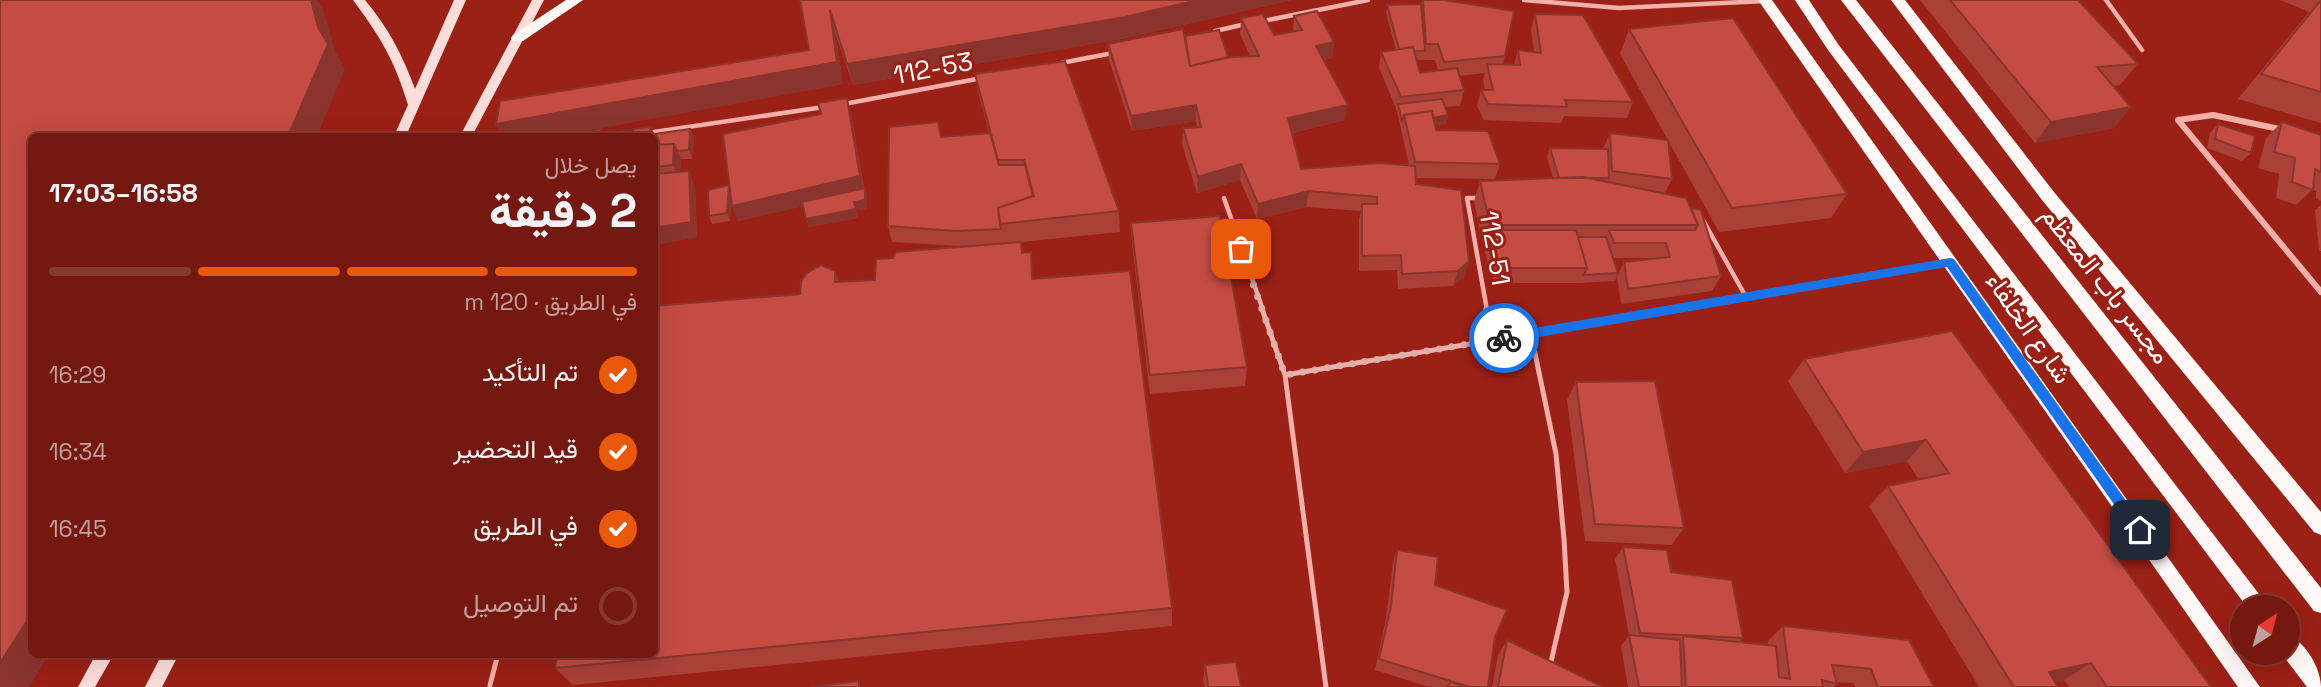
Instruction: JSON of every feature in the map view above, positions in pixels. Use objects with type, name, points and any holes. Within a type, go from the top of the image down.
[{"type":"main road","points":[[359,0],[381,26],[400,60],[414,105]]},
{"type":"main road","points":[[401,133],[460,0]]},
{"type":"main road","points":[[468,133],[538,0]]},
{"type":"main road","points":[[518,38],[576,0]]},
{"type":"main road","name":"شارع الخلفاء","points":[[1765,0],[2250,687]]},
{"type":"main road","points":[[1802,0],[1842,58],[2250,595]]},
{"type":"main road","name":"مجسر باب المعظم","points":[[1848,0],[2321,604]]},
{"type":"main road","points":[[1898,0],[2048,196],[2321,526]]},
{"type":"main road","points":[[86,687],[104,658]]},
{"type":"main road","points":[[153,687],[170,658]]},
{"type":"main road","points":[[2300,661],[2320,687]]},
{"type":"street","points":[[2295,132],[2213,115],[2178,120],[2321,292]]},
{"type":"lane","points":[[1212,32],[1368,0]]},
{"type":"lane","points":[[1524,0],[1619,8],[1765,0]]},
{"type":"lane","points":[[2106,0],[2142,50]]},
{"type":"lane","points":[[1052,65],[1119,51]]},
{"type":"lane","name":"112-53","points":[[652,133],[850,103],[984,78]]},
{"type":"lane","points":[[1224,198],[1285,375],[1326,687]]},
{"type":"lane","name":"112-51","points":[[1492,340],[1467,198],[1494,198]]},
{"type":"lane","points":[[1700,215],[1746,297]]},
{"type":"lane","points":[[1285,375],[1950,262]]},
{"type":"lane","points":[[1531,334],[1556,454],[1564,539],[1567,592],[1551,662]]},
{"type":"lane","points":[[490,685],[497,658]]},
{"type":"building","points":[[0,0],[311,0],[318,27],[328,44],[289,133],[28,133],[28,619],[0,663]]},
{"type":"building","points":[[800,0],[1198,0],[1125,17],[847,64],[830,10],[837,62],[496,124],[500,101],[809,50]]},
{"type":"building","points":[[1423,0],[1444,0],[1514,11],[1505,56],[1444,62],[1438,44],[1426,44]]},
{"type":"building","points":[[1950,0],[2078,0],[2138,64],[2097,67],[2131,107],[2051,122]]},
{"type":"building","points":[[2321,0],[2321,92],[2261,74]]},
{"type":"building","points":[[1421,4],[1425,51],[1414,51],[1413,47],[1399,49],[1387,5]]},
{"type":"building","points":[[1317,11],[1334,42],[1316,46],[1348,105],[1288,118],[1301,169],[1380,163],[1415,166],[1416,184],[1461,190],[1469,261],[1458,271],[1402,274],[1401,255],[1362,256],[1362,204],[1377,204],[1377,197],[1309,191],[1258,204],[1241,164],[1198,177],[1183,128],[1201,127],[1196,105],[1131,116],[1108,44],[1183,29],[1190,66],[1231,57],[1259,56],[1241,18],[1263,14],[1274,35],[1302,30],[1294,16]]},
{"type":"building","points":[[1535,14],[1583,15],[1633,102],[1565,100],[1567,107],[1488,104],[1481,90],[1493,90],[1487,64],[1520,65],[1518,50],[1541,53]]},
{"type":"building","points":[[1733,18],[1847,194],[1732,208],[1629,29]]},
{"type":"building","points":[[1219,30],[1228,57],[1190,66],[1185,36]]},
{"type":"building","points":[[1413,47],[1420,73],[1457,68],[1464,90],[1401,97],[1381,52]]},
{"type":"building","points":[[1065,61],[1119,211],[1000,224],[998,208],[1034,196],[1024,160],[998,160],[975,74]]},
{"type":"building","points":[[847,98],[860,176],[732,206],[723,134],[821,114],[818,103]]},
{"type":"building","points":[[1442,99],[1448,115],[1433,118],[1432,111],[1404,115],[1402,122],[1398,104]]},
{"type":"building","points":[[1432,111],[1436,130],[1488,131],[1500,164],[1415,162],[1404,115]]},
{"type":"building","points":[[938,122],[941,137],[990,133],[999,165],[1025,165],[1033,196],[998,208],[1001,229],[955,231],[888,226],[889,127]]},
{"type":"building","points":[[2282,122],[2321,135],[2321,172],[2315,169],[2313,190],[2292,182],[2295,158],[2274,152]]},
{"type":"building","points":[[2218,124],[2255,136],[2251,153],[2215,139]]},
{"type":"building","points":[[651,127],[650,133],[633,133],[633,129]]},
{"type":"building","points":[[601,129],[600,133],[569,133]]},
{"type":"building","points":[[690,129],[689,150],[677,151],[674,144],[658,145],[658,133]]},
{"type":"building","points":[[1610,133],[1668,140],[1672,179],[1612,171]]},
{"type":"building","points":[[674,144],[673,165],[658,167],[658,145]]},
{"type":"building","points":[[1550,148],[1608,149],[1609,178],[1559,178]]},
{"type":"building","points":[[689,171],[691,222],[658,227],[658,174]]},
{"type":"building","points":[[1583,177],[1686,198],[1698,225],[1490,225],[1480,181]]},
{"type":"building","points":[[729,185],[727,213],[709,216],[708,190]]},
{"type":"building","points":[[865,188],[865,200],[854,202],[856,209],[806,219],[802,202]]},
{"type":"building","points":[[1691,208],[1701,210],[1721,276],[1628,289],[1624,262],[1670,257],[1666,243],[1614,243],[1609,230],[1695,230],[1698,225]]},
{"type":"building","points":[[1220,216],[1247,367],[1150,375],[1131,223]]},
{"type":"building","points":[[1488,230],[1576,230],[1587,268],[1499,268]]},
{"type":"building","points":[[1578,237],[1606,237],[1618,273],[1584,275],[1587,268]]},
{"type":"building","points":[[1021,242],[1022,253],[1031,252],[1032,279],[1130,271],[1172,608],[658,658],[658,306],[800,294],[801,281],[808,272],[821,265],[835,271],[835,282],[875,280],[876,259],[893,258],[896,252]]},
{"type":"building","points":[[1952,331],[2211,687],[2107,687],[2091,663],[2049,672],[2058,687],[2014,687],[1888,486],[1949,473],[1926,440],[1863,452],[1804,359]]},
{"type":"building","points":[[1655,381],[1684,528],[1595,524],[1576,382]]},
{"type":"building","points":[[1623,547],[1667,550],[1671,572],[1732,580],[1743,638],[1640,633]]},
{"type":"building","points":[[1397,550],[1438,557],[1435,585],[1507,610],[1495,637],[1488,687],[1470,687],[1379,659],[1391,606]]},
{"type":"building","points":[[1783,626],[1909,640],[1934,687],[1878,687],[1871,669],[1832,665],[1837,684],[1822,680],[1823,687],[1686,687],[1683,636],[1776,646],[1779,677],[1790,679]]},
{"type":"building","points":[[1629,635],[1680,640],[1682,687],[1639,687]]},
{"type":"building","points":[[1507,640],[1603,687],[1498,687]]},
{"type":"building","points":[[557,658],[658,658],[555,668]]},
{"type":"building","points":[[1236,662],[1241,687],[1208,687],[1205,665]]},
{"type":"building","points":[[859,681],[859,687],[810,687]]},
{"type":"building","points":[[1451,682],[1466,687],[1447,687]]},
{"type":"way so far","points":[[1241,249],[1285,375],[1504,338]]},
{"type":"route","points":[[1504,338],[1950,262],[2140,530]]}]
